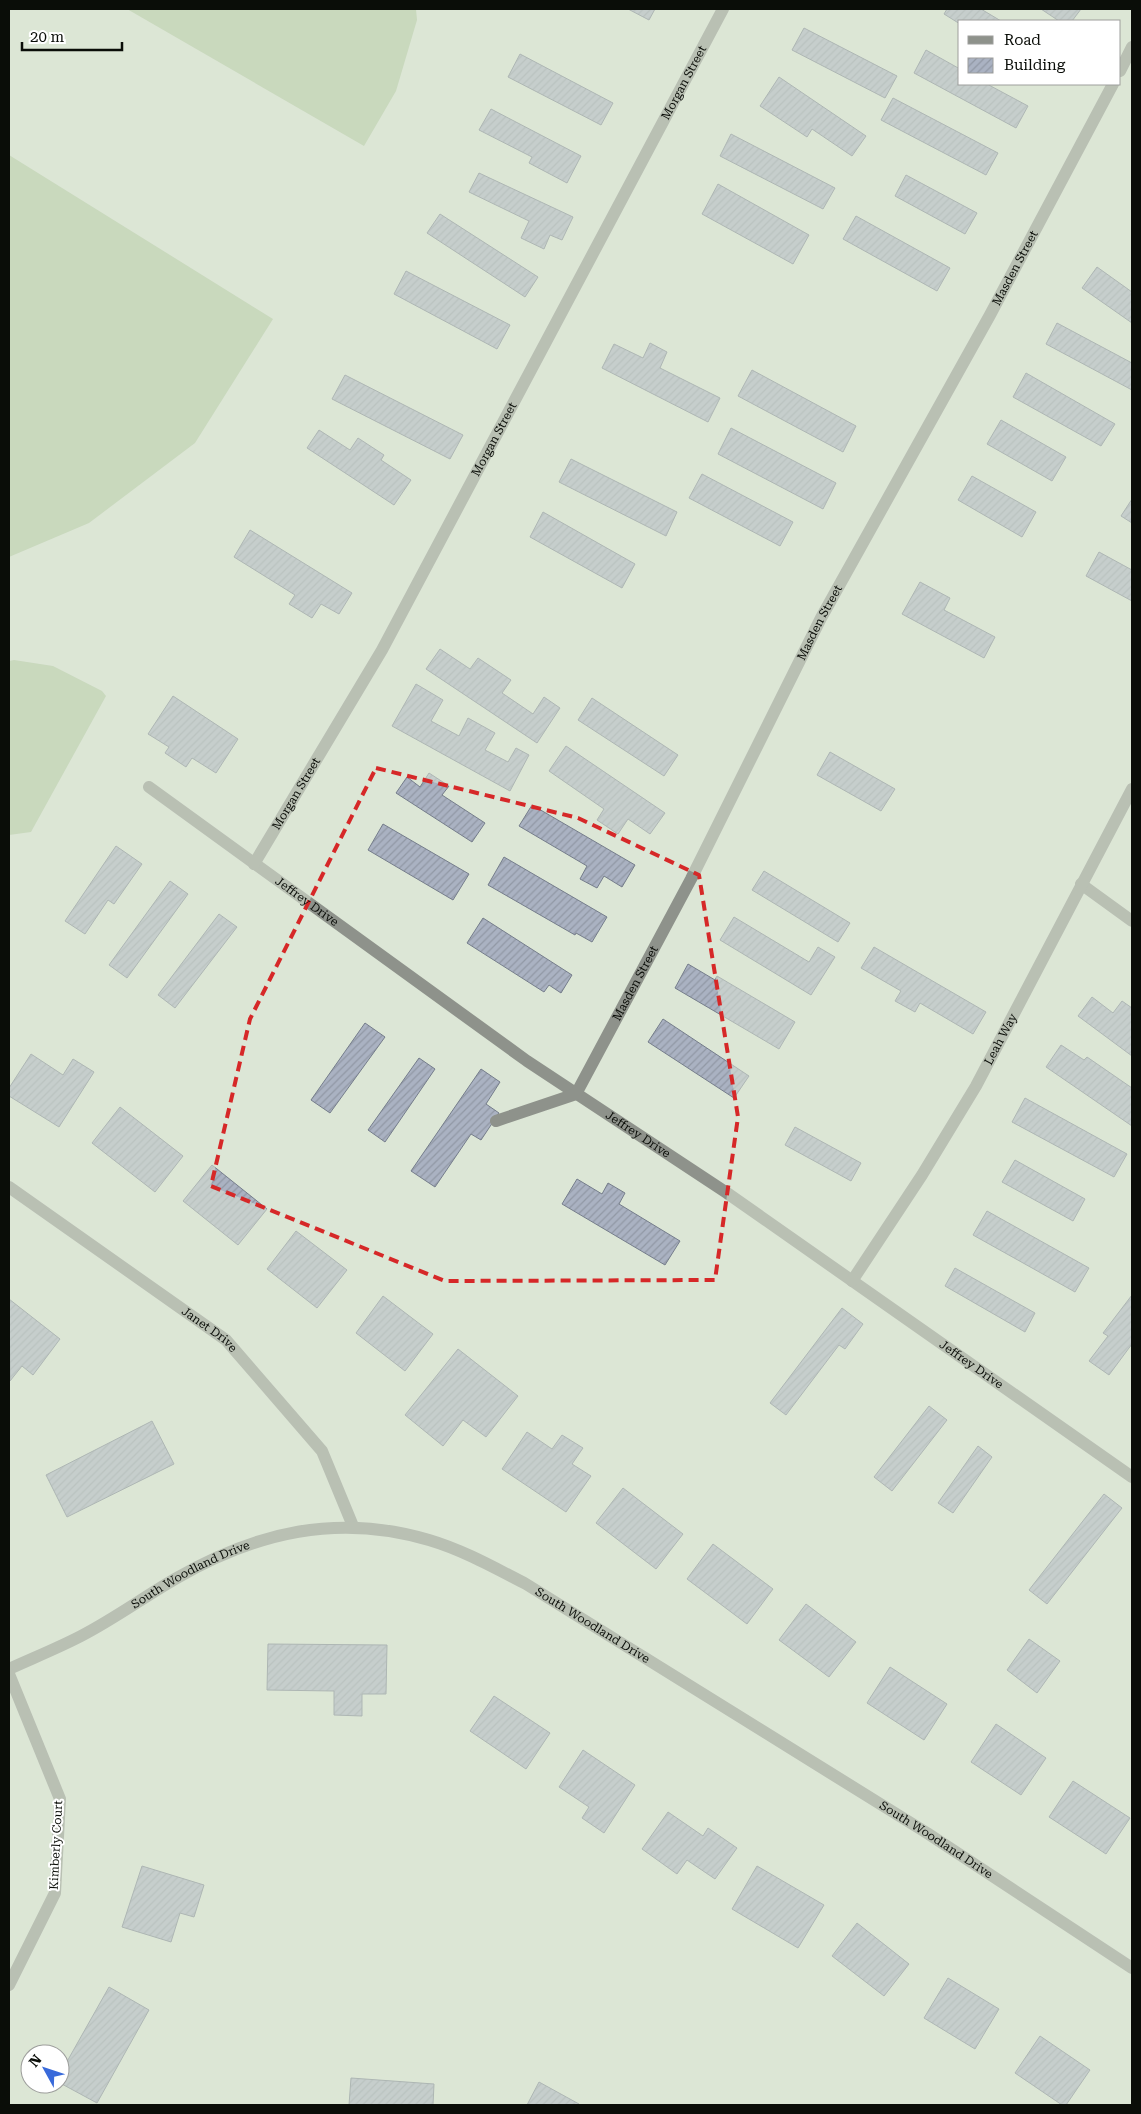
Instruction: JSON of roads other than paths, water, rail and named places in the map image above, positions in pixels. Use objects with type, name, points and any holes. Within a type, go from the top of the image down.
[{"type":"street","name":"Morgan Street","points":[[254,864],[382,650],[723,9]]},
{"type":"street","points":[[1121,69],[1132,47]]},
{"type":"street","name":"Masden Street","points":[[576,1094],[691,879],[821,618],[990,315],[1112,85]]},
{"type":"street","name":"Jeffrey Drive","points":[[149,787],[576,1094],[727,1193],[1132,1477]]},
{"type":"street","name":"Leah Way","points":[[852,1281],[922,1175],[976,1086],[1132,789]]},
{"type":"street","points":[[1081,884],[1132,921]]},
{"type":"street","points":[[496,1121],[576,1094]]},
{"type":"street","name":"Janet Drive","points":[[9,1187],[226,1340],[322,1450],[353,1526]]},
{"type":"street","name":"South Woodland Drive","points":[[9,1669],[82,1635],[177,1578],[226,1553],[276,1535],[327,1526],[353,1526],[379,1528],[430,1540],[479,1559],[526,1584],[927,1833],[1132,1968]]},
{"type":"street","name":"Kimberly Court","points":[[9,1674],[60,1799],[55,1893],[9,1985]]}]
